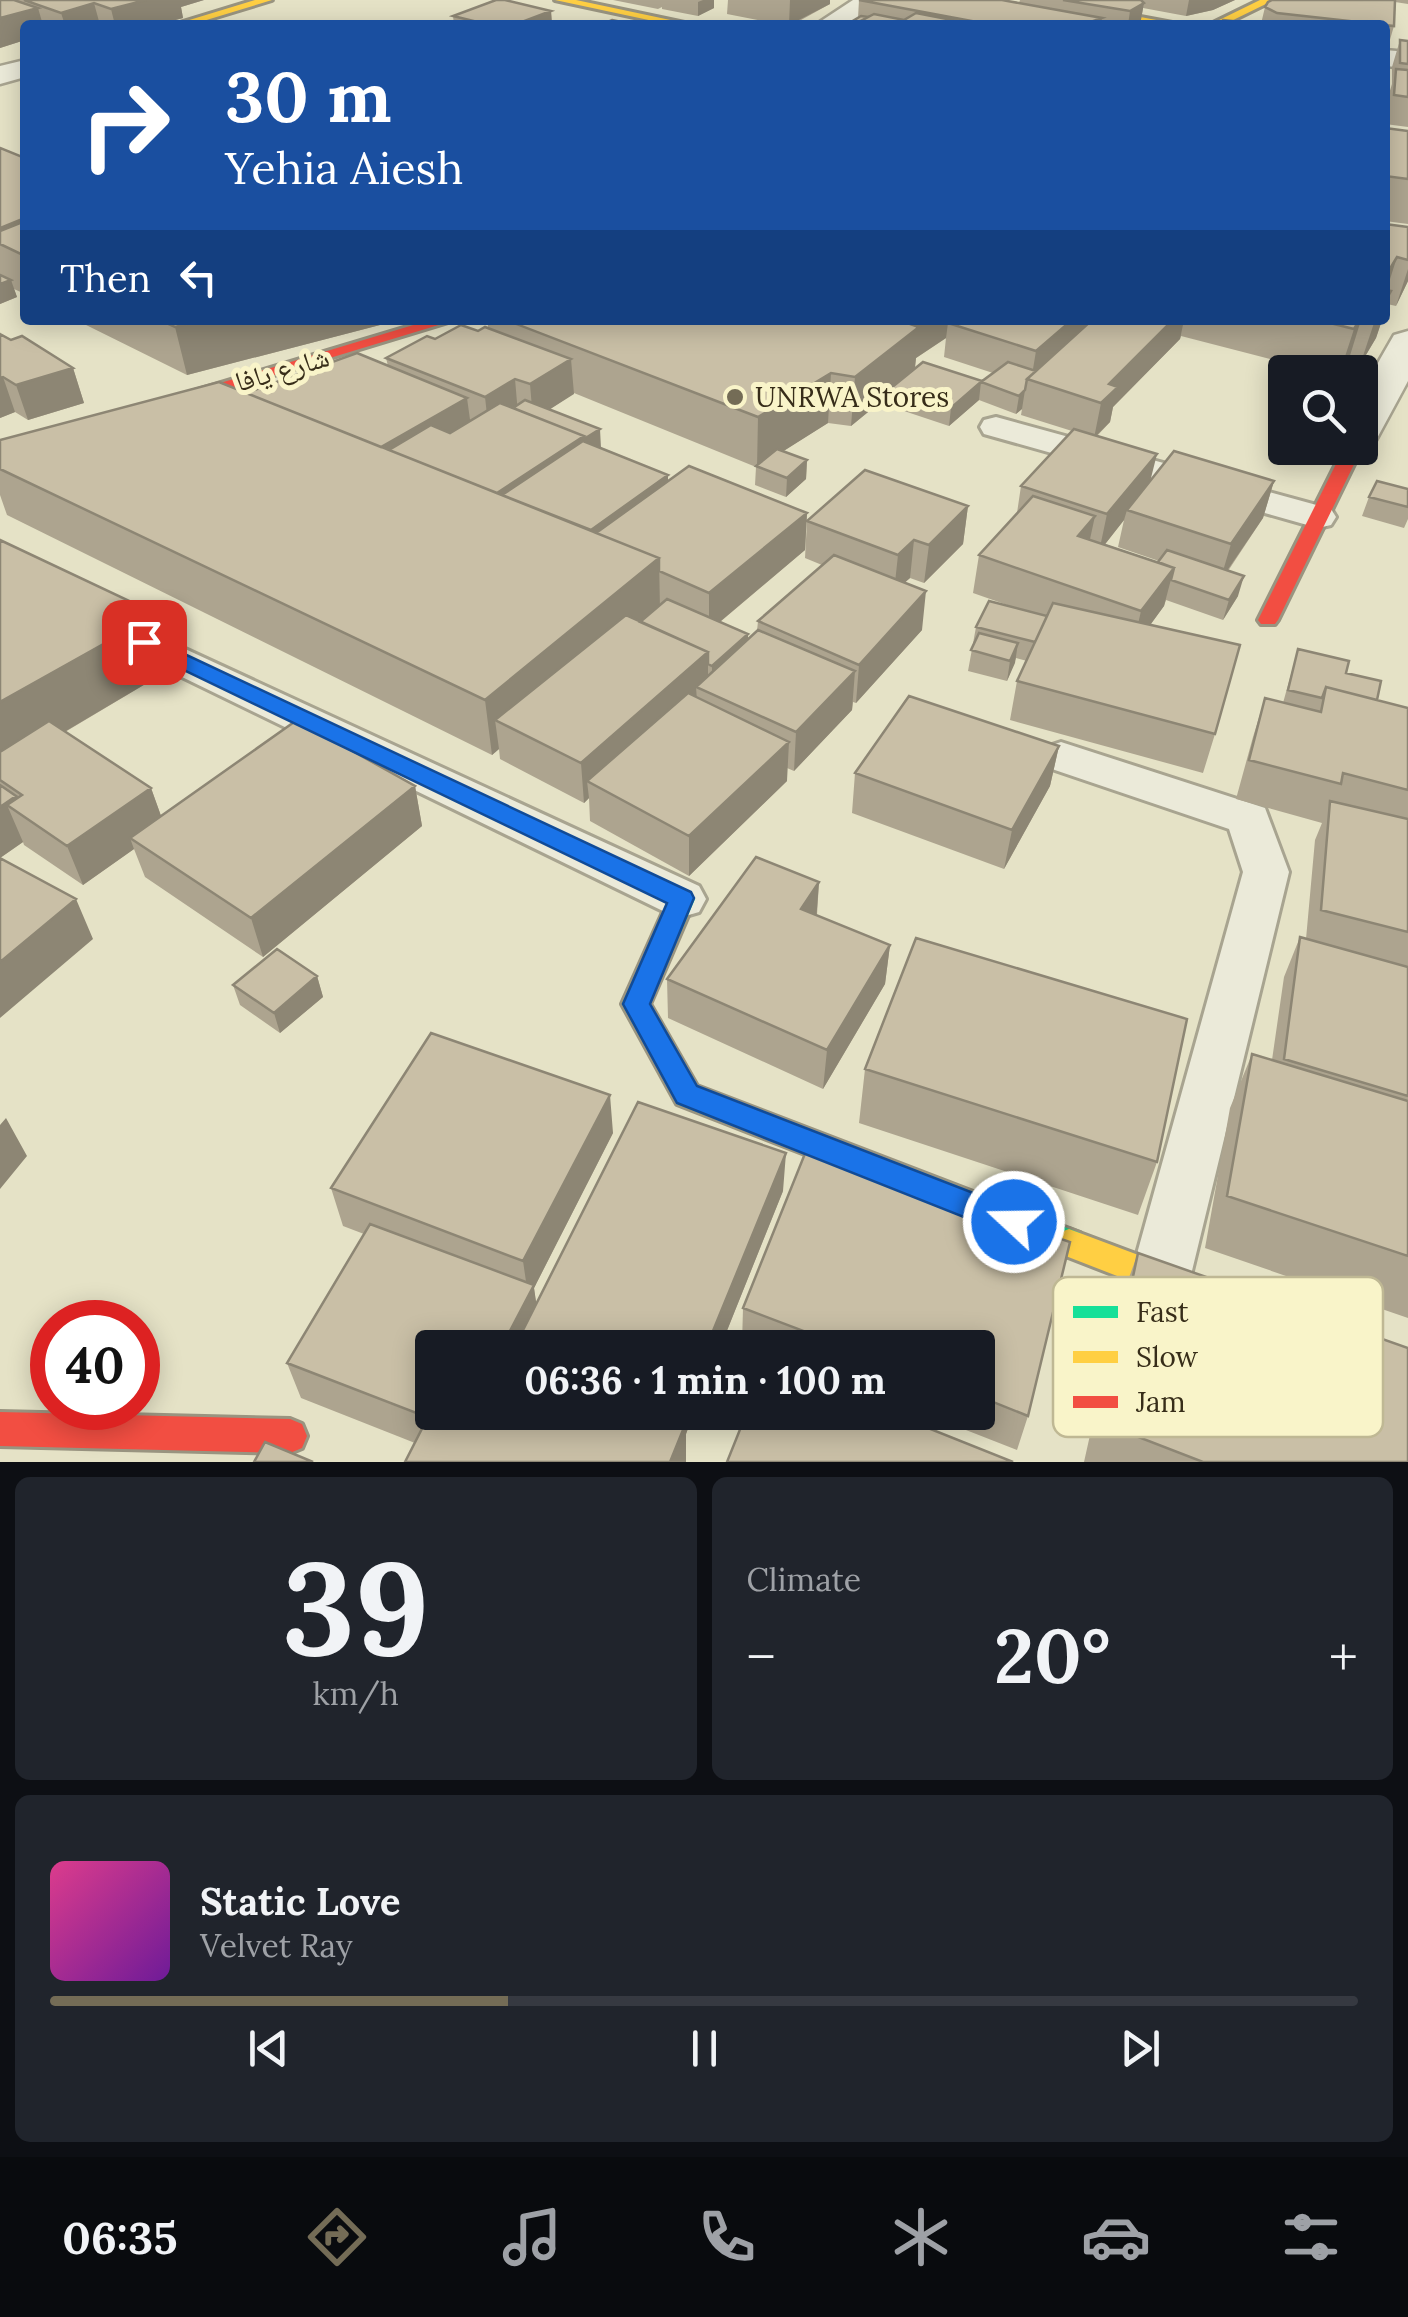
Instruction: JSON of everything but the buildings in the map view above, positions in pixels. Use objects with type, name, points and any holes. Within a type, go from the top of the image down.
[{"type":"street","points":[[196,20],[266,0]]},
{"type":"street","points":[[560,0],[663,20]]},
{"type":"street","points":[[837,20],[871,0]]},
{"type":"street","points":[[1032,0],[1149,20]]},
{"type":"street","points":[[1225,20],[1269,0]]},
{"type":"street","name":"شارع يافا","points":[[134,411],[431,325]]},
{"type":"street","points":[[1378,400],[1408,344]]},
{"type":"street","points":[[1268,620],[1344,465]]},
{"type":"street","points":[[682,898],[636,1004],[687,1095],[1152,1277]]},
{"type":"street","points":[[0,1429],[290,1436]]},
{"type":"lane","points":[[996,427],[1318,517]]},
{"type":"lane","points":[[90,616],[682,898]]},
{"type":"lane","points":[[1061,757],[1249,819],[1266,872],[1161,1277]]},
{"type":"traffic: fast","points":[[682,899],[636,1004],[687,1095],[1069,1243]]},
{"type":"traffic: slow","points":[[196,20],[267,0]]},
{"type":"traffic: slow","points":[[560,0],[663,20]]},
{"type":"traffic: slow","points":[[1032,0],[1149,20]]},
{"type":"traffic: slow","points":[[1225,20],[1269,0]]},
{"type":"traffic: slow","points":[[1069,1243],[1158,1277]]},
{"type":"traffic: jam","points":[[153,406],[430,325]]},
{"type":"traffic: jam","points":[[1268,620],[1345,465]]},
{"type":"traffic: jam","points":[[0,1429],[290,1436]]},
{"type":"place","name":"UNRWA Stores","points":[[735,397]]},
{"type":"route","points":[[144,642],[682,898],[636,1004],[687,1095],[1014,1222]]}]
